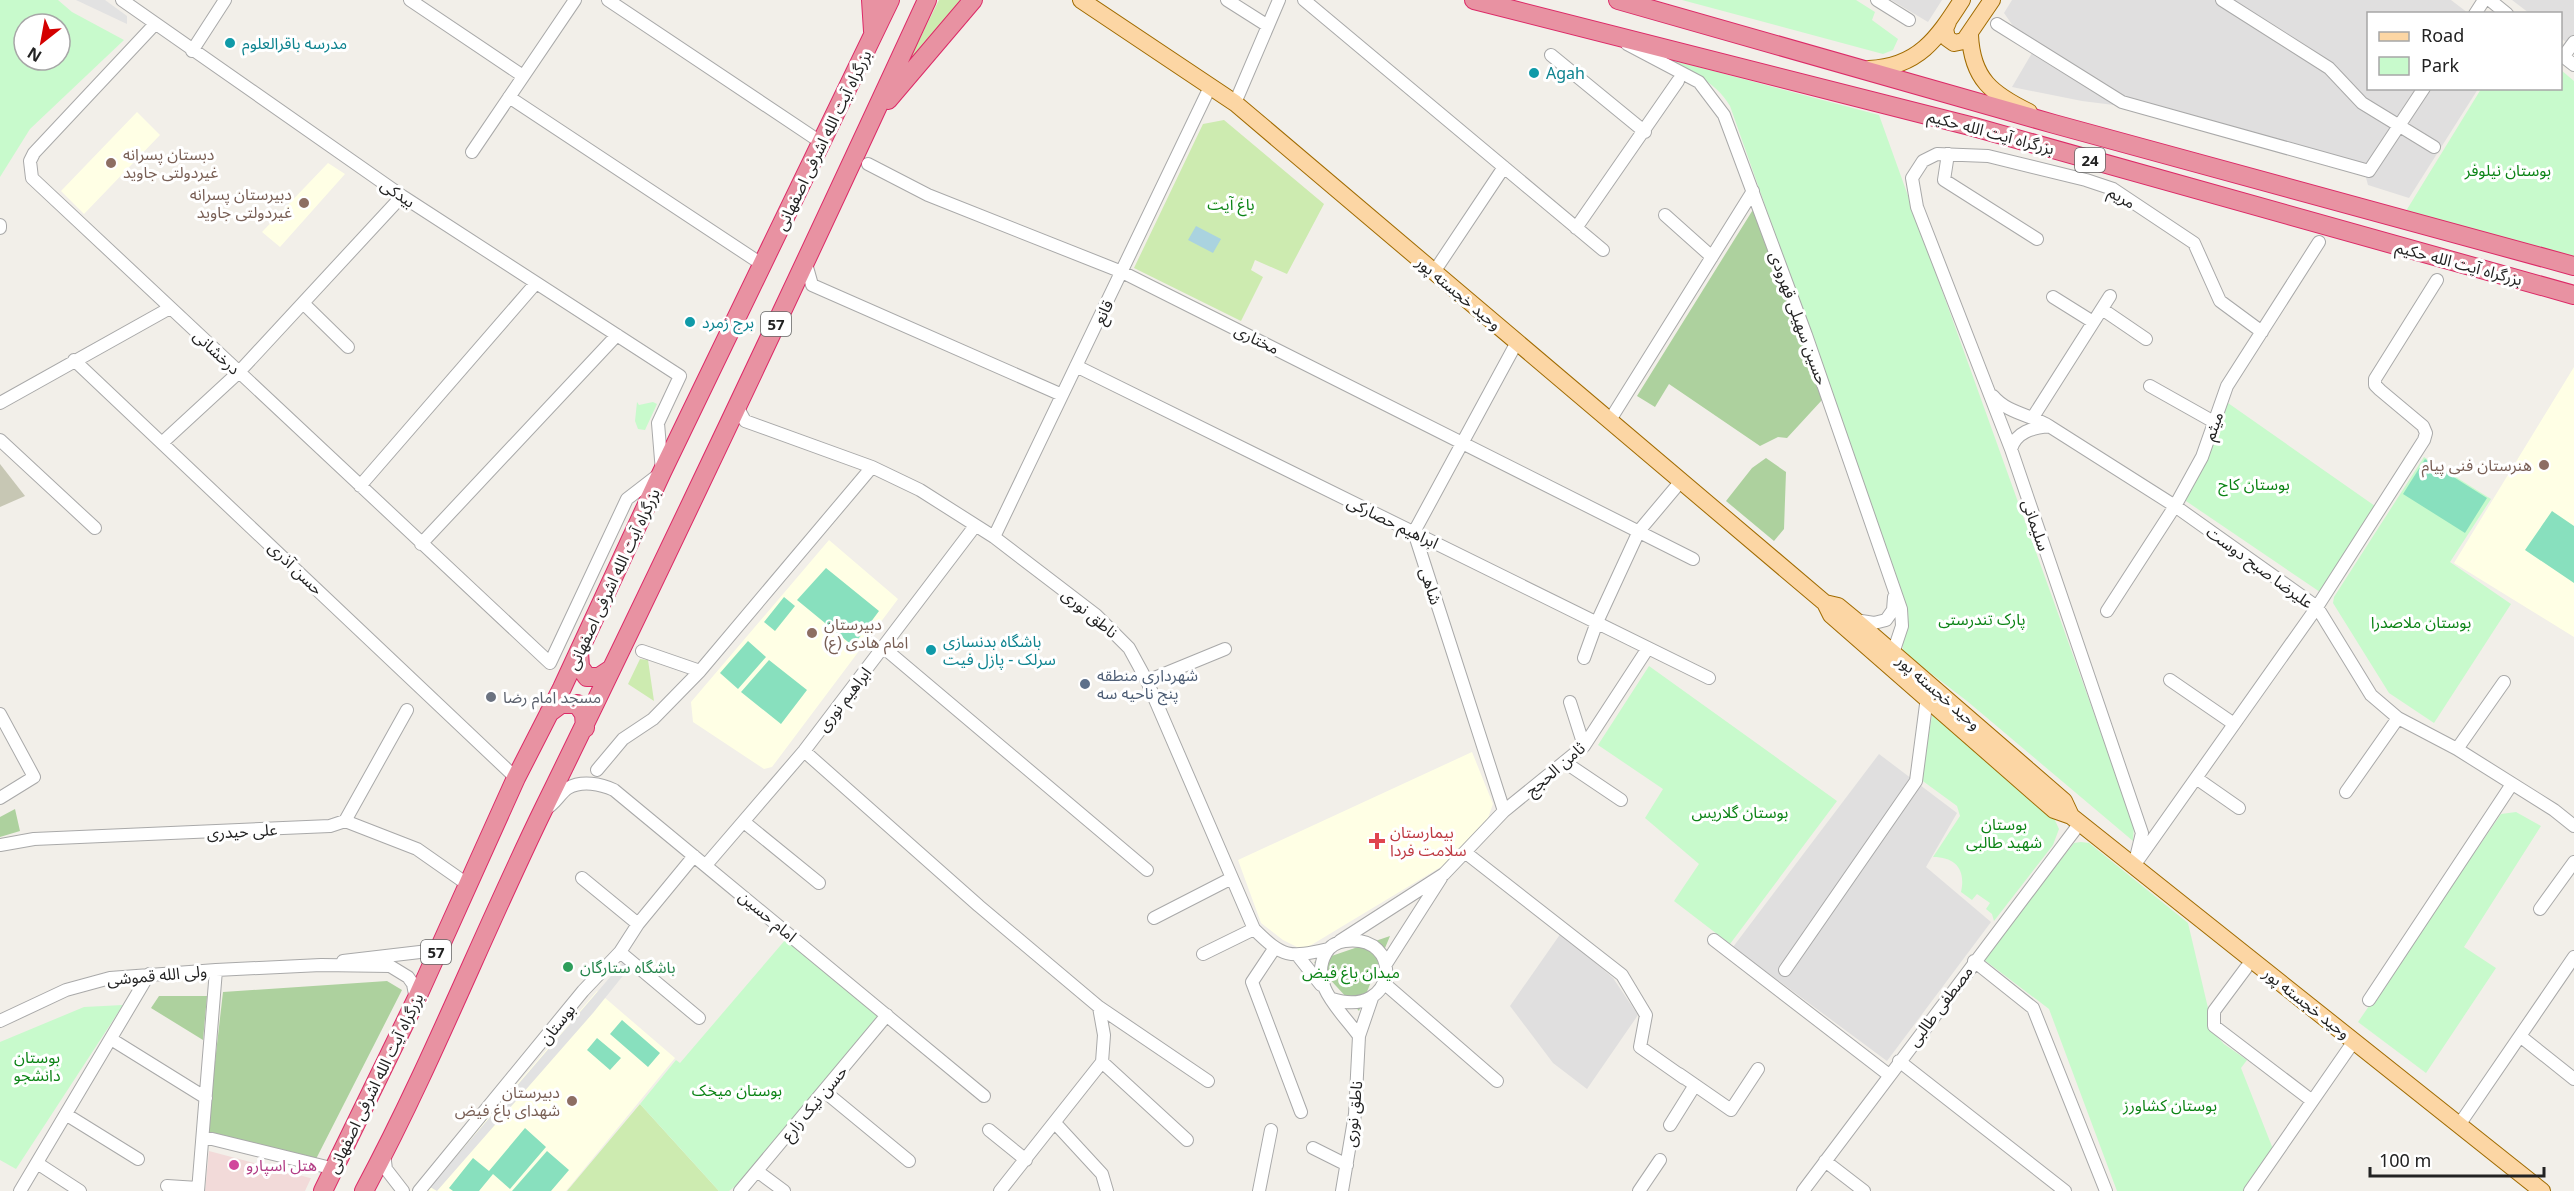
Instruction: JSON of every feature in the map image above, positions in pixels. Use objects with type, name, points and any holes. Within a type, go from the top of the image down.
[{"type":"highway","points":[[871,0],[872,38]]},
{"type":"highway","name":"بزرگراه آیت الله اشرفی اصفهانی","points":[[323,1191],[416,1000],[516,778],[579,652],[662,472],[890,0]]},
{"type":"highway","name":"بزرگراه آیت الله اشرفی اصفهانی","points":[[364,1191],[468,977],[543,810],[585,728],[611,669],[738,408],[927,0]]},
{"type":"highway","points":[[873,118],[973,0]]},
{"type":"highway","name":"بزرگراه آیت الله حکیم","points":[[1474,0],[1974,127],[2574,295]]},
{"type":"highway","name":"بزرگراه آیت الله حکیم","points":[[1618,0],[2055,124],[2574,266]]},
{"type":"highway","points":[[579,652],[580,667],[587,677],[599,677],[611,669]]},
{"type":"highway","points":[[549,712],[561,704],[577,704],[584,714],[585,728]]},
{"type":"main road","name":"وحید خجسته پور","points":[[1081,0],[1235,103],[1825,603],[1831,615],[1891,658],[2064,801],[2076,820]]},
{"type":"main road","points":[[1865,69],[1890,68],[1912,59],[1931,43],[1962,0]]},
{"type":"main road","points":[[1948,22],[1945,34],[1950,41],[1959,43],[1970,35],[1992,0]]},
{"type":"main road","points":[[1970,35],[1974,65],[1985,82],[1997,94],[2055,124]]},
{"type":"main road","name":"وحید خجسته پور","points":[[1825,603],[1838,606],[1855,620],[1927,697],[2054,810],[2076,820],[2540,1191]]},
{"type":"street","name":"بیدکی","points":[[122,0],[402,196],[680,376],[658,423],[662,472]]},
{"type":"street","points":[[192,51],[225,0]]},
{"type":"street","points":[[410,0],[523,76]]},
{"type":"street","points":[[472,152],[575,0]]},
{"type":"street","points":[[608,0],[822,142]]},
{"type":"street","points":[[1227,0],[1268,26]]},
{"type":"street","points":[[1235,103],[1279,0]]},
{"type":"street","points":[[1304,0],[1603,250]]},
{"type":"street","points":[[1877,0],[1909,20]]},
{"type":"street","points":[[2222,0],[2329,68],[2362,103],[2434,147]]},
{"type":"street","points":[[2490,0],[2505,12]]},
{"type":"street","name":"درخشانی","points":[[155,24],[34,153],[30,170],[38,184],[550,663],[627,499],[662,472]]},
{"type":"street","points":[[1997,24],[2122,102],[2369,171],[2423,90]]},
{"type":"street","name":"حسین سهیلی قهرودی","points":[[1604,33],[1699,82],[1724,116],[1754,191],[1894,590],[1902,619],[1891,658]]},
{"type":"street","points":[[2574,42],[2562,56],[2574,65]]},
{"type":"street","points":[[1551,55],[1645,132]]},
{"type":"street","points":[[1576,228],[1645,132],[1678,81]]},
{"type":"street","name":"قانع","points":[[994,537],[1210,87]]},
{"type":"street","points":[[509,97],[763,265]]},
{"type":"street","name":"مریم","points":[[1912,188],[1912,178],[1923,161],[1937,154],[1948,154],[1988,156],[2113,189],[2194,243],[2220,301],[2262,332]]},
{"type":"street","points":[[1948,154],[1944,180],[2037,238]]},
{"type":"street","name":"مختاری","points":[[868,164],[928,195],[1122,272],[1693,559]]},
{"type":"street","points":[[1434,272],[1504,167]]},
{"type":"street","name":"سلیمانی","points":[[1912,188],[2011,449],[2142,833],[2133,866]]},
{"type":"street","points":[[1610,420],[1754,191]]},
{"type":"street","points":[[163,442],[239,372],[402,196]]},
{"type":"street","points":[[1665,215],[1712,257]]},
{"type":"street","name":"میثم","points":[[2107,611],[2175,506],[2202,457],[2227,386],[2319,242]]},
{"type":"street","points":[[805,260],[812,285],[1062,395]]},
{"type":"street","points":[[2133,866],[2317,607],[2426,433],[2423,426],[2380,390],[2374,379],[2438,280]]},
{"type":"street","points":[[360,486],[536,283]]},
{"type":"street","points":[[2033,417],[2110,296]]},
{"type":"street","points":[[2054,297],[2093,322]]},
{"type":"street","points":[[303,303],[348,347]]},
{"type":"street","points":[[0,403],[170,308]]},
{"type":"street","points":[[2102,309],[2146,339]]},
{"type":"street","points":[[421,544],[617,335]]},
{"type":"street","points":[[1414,532],[1517,342]]},
{"type":"street","name":"حسن آذری","points":[[74,360],[516,778]]},
{"type":"street","name":"ابراهیم حصارکی","points":[[1076,366],[1708,678]]},
{"type":"street","points":[[2150,386],[2214,422]]},
{"type":"street","name":"علیرضا صبح دوست","points":[[1990,393],[2010,409],[2033,417],[2049,426],[2175,506],[2317,607],[2371,695],[2398,718],[2457,749],[2574,826]]},
{"type":"street","name":"ناطق نوری","points":[[738,408],[745,421],[872,467],[920,490],[994,537],[1095,615],[1129,648],[1147,681],[1254,929],[1274,949],[1298,956]]},
{"type":"street","points":[[2011,449],[2016,437],[2029,430],[2049,426]]},
{"type":"street","points":[[0,440],[95,528]]},
{"type":"street","points":[[597,770],[623,739],[653,718],[700,670],[872,467]]},
{"type":"street","points":[[1584,658],[1597,622],[1639,531],[1681,481]]},
{"type":"street","name":"ابراهیم نوری","points":[[706,866],[804,751],[975,526]]},
{"type":"street","name":"شاهی","points":[[1414,532],[1504,811]]},
{"type":"street","points":[[1855,620],[1874,623],[1886,620],[1893,610],[1894,590]]},
{"type":"street","points":[[884,648],[1147,870]]},
{"type":"street","name":"ثامن الحجج","points":[[1444,874],[1504,811],[1566,763],[1584,746],[1648,648]]},
{"type":"street","points":[[1147,681],[1224,649]]},
{"type":"street","points":[[642,651],[700,670]]},
{"type":"street","points":[[2170,680],[2234,724]]},
{"type":"street","points":[[2457,749],[2504,682]]},
{"type":"street","points":[[1785,970],[1916,781],[1927,697]]},
{"type":"street","points":[[1570,702],[1584,746]]},
{"type":"street","points":[[407,710],[345,821],[417,849],[467,884]]},
{"type":"street","points":[[0,714],[34,777],[0,798]]},
{"type":"street","points":[[2346,792],[2398,718]]},
{"type":"street","points":[[804,751],[979,906],[1100,1007],[1208,1081]]},
{"type":"street","points":[[1566,763],[1621,800]]},
{"type":"street","points":[[2196,778],[2239,808]]},
{"type":"street","name":"امام حسین","points":[[543,810],[554,805],[567,789],[583,784],[605,786],[614,790],[984,1096]]},
{"type":"street","points":[[2368,1000],[2512,784]]},
{"type":"street","name":"مصطفی طالبی","points":[[1803,1191],[1974,962],[2076,820]]},
{"type":"street","name":"علی حیدری","points":[[0,845],[34,839],[330,826],[345,821]]},
{"type":"street","points":[[744,822],[819,883]]},
{"type":"street","points":[[1466,853],[1622,975],[1646,1015],[1640,1047],[1731,1110],[1758,1069]]},
{"type":"street","name":"بوستان","points":[[419,1191],[583,991],[620,952],[638,924],[694,856]]},
{"type":"street","points":[[2540,909],[2574,862]]},
{"type":"street","points":[[1359,1036],[1298,956],[1328,949],[1444,874]]},
{"type":"street","points":[[1386,964],[1444,874]]},
{"type":"street","points":[[582,878],[638,924]]},
{"type":"street","points":[[1154,918],[1232,878]]},
{"type":"street","points":[[1203,954],[1254,929]]},
{"type":"street","points":[[1340,941],[1358,939],[1371,942],[1380,951],[1386,964],[1385,984],[1372,998],[1359,1036]]},
{"type":"street","points":[[1714,940],[1889,1076]]},
{"type":"street","points":[[1274,949],[1252,982],[1302,1112]]},
{"type":"street","points":[[1322,987],[1320,973],[1322,960],[1328,949]]},
{"type":"street","name":"ولی الله قموشی","points":[[321,965],[361,957],[437,951]]},
{"type":"street","points":[[620,952],[699,1018]]},
{"type":"street","points":[[2459,1125],[2574,957]]},
{"type":"street","points":[[1974,962],[2033,1008],[2106,1191]]},
{"type":"street","name":"ولی الله قموشی","points":[[0,1021],[66,990],[110,978],[216,970],[321,965],[390,966],[408,977],[413,984],[416,1000]]},
{"type":"street","points":[[2246,968],[2214,1011],[2214,1026],[2311,1100]]},
{"type":"street","points":[[167,1186],[198,1189],[216,970]]},
{"type":"street","points":[[20,1191],[67,1115],[148,974]]},
{"type":"street","points":[[1385,984],[1497,1081]]},
{"type":"street","points":[[1332,999],[1357,1004],[1372,998]]},
{"type":"street","points":[[1000,1191],[1102,1062],[1104,1035],[1100,1007]]},
{"type":"street","name":"حسن نیک زارع","points":[[740,1191],[887,1015]]},
{"type":"street","name":"ناطق نوری","points":[[1342,1191],[1355,1114],[1359,1036]]},
{"type":"street","points":[[2520,1036],[2574,1079]]},
{"type":"street","points":[[111,1039],[206,1098]]},
{"type":"street","points":[[2250,1191],[2354,1041]]},
{"type":"street","points":[[1899,1061],[2065,1191]]},
{"type":"street","points":[[1102,1062],[1187,1140]]},
{"type":"street","points":[[1670,1125],[1686,1079]]},
{"type":"street","points":[[824,1091],[909,1161]]},
{"type":"street","points":[[67,1115],[138,1159]]},
{"type":"street","points":[[1055,1123],[1102,1174],[1107,1191]]},
{"type":"street","points":[[989,1130],[1026,1160]]},
{"type":"street","points":[[1259,1191],[1271,1130]]},
{"type":"street","points":[[204,1137],[335,1169]]},
{"type":"street","points":[[1313,1148],[1347,1165]]},
{"type":"street","points":[[384,1152],[386,1169],[403,1191]]},
{"type":"street","points":[[1639,1191],[1660,1160]]},
{"type":"street","points":[[1825,1161],[1864,1191]]},
{"type":"street","points":[[37,1163],[80,1191]]},
{"type":"street","points":[[758,1171],[784,1191]]},
{"type":"shaded area","points":[[76,0],[105,0],[127,16],[127,24]]},
{"type":"shaded area","points":[[1891,0],[1942,0],[1928,22]]},
{"type":"shaded area","points":[[2012,0],[2451,0],[2467,12],[2367,12],[2367,90],[2477,90],[2409,198],[2368,185],[2362,163],[2193,115],[2082,101],[2012,87],[2032,53],[2004,13]]},
{"type":"shaded area","points":[[2512,0],[2574,0],[2574,49],[2562,39],[2562,12],[2528,12]]},
{"type":"shaded area","name":"دبستان پسرانه غیردولتی جاوید","points":[[137,112],[160,135],[84,214],[61,191]]},
{"type":"shaded area","name":"دبیرستان پسرانه غیردولتی جاوید","points":[[328,163],[345,174],[280,247],[262,232]]},
{"type":"shaded area","name":"هنرستان فنی پیام","points":[[2574,367],[2574,637],[2454,563]]},
{"type":"shaded area","points":[[0,464],[25,496],[0,507]]},
{"type":"shaded area","name":"دبیرستان امام هادی (ع)","points":[[829,540],[898,599],[772,767],[764,769],[693,722],[691,702]]},
{"type":"shaded area","name":"بیمارستان سلامت فردا","points":[[1472,752],[1493,804],[1484,829],[1464,853],[1303,950],[1283,940],[1261,923],[1238,860]]},
{"type":"shaded area","points":[[1879,754],[1957,813],[1926,867],[1991,922],[1887,1061],[1733,947]]},
{"type":"shaded area","points":[[1561,933],[1613,978],[1638,1015],[1587,1089],[1553,1063],[1510,1006]]},
{"type":"shaded area","points":[[623,962],[630,967],[593,1013],[437,1191],[430,1187]]},
{"type":"shaded area","name":"دبیرستان شهدای باغ فیض","points":[[597,991],[675,1058],[566,1191],[425,1191]]},
{"type":"shaded area","name":"هتل اسپارو","points":[[209,1151],[311,1178],[305,1191],[205,1191]]},
{"type":"green space","points":[[0,0],[58,0],[72,12],[124,40],[30,129],[0,177]]},
{"type":"green space","points":[[939,0],[968,0],[899,80]]},
{"type":"green space","points":[[1682,0],[1856,0],[1875,12],[1872,20],[1898,39],[1893,50],[1883,54]]},
{"type":"green space","name":"پارک تندرستی","points":[[1661,57],[1879,115],[2134,825],[2133,841],[1967,701],[1903,652],[1908,611],[1730,106],[1717,89],[1709,83]]},
{"type":"green space","name":"بوستان نیلوفر","points":[[2562,71],[2574,81],[2574,259],[2406,211],[2480,90],[2562,90]]},
{"type":"green space","name":"باغ آیت","points":[[1224,120],[1324,204],[1287,274],[1255,260],[1251,270],[1263,277],[1241,321],[1134,268],[1203,124]]},
{"type":"green space","points":[[1754,208],[1822,400],[1787,438],[1778,437],[1760,446],[1669,384],[1655,407],[1637,396]]},
{"type":"green space","points":[[637,402],[639,405],[653,402],[657,404],[645,430],[638,429],[635,421]]},
{"type":"green space","name":"بوستان کاج","points":[[2228,403],[2375,506],[2320,592],[2183,499],[2207,461]]},
{"type":"green space","name":"بوستان ملاصدرا","points":[[2424,457],[2491,499],[2450,562],[2511,604],[2434,723],[2389,693],[2333,603],[2334,597]]},
{"type":"green space","points":[[1766,458],[1786,472],[1784,529],[1774,541],[1726,501],[1752,468]]},
{"type":"green space","points":[[2425,459],[2487,498],[2465,533],[2403,494]]},
{"type":"green space","points":[[2552,511],[2574,526],[2574,583],[2525,550]]},
{"type":"green space","points":[[826,568],[879,611],[853,646],[797,600]]},
{"type":"green space","points":[[784,597],[795,606],[775,631],[764,622]]},
{"type":"green space","points":[[748,641],[766,657],[738,689],[720,673]]},
{"type":"green space","points":[[640,659],[648,660],[654,701],[628,684]]},
{"type":"green space","points":[[769,660],[807,690],[781,724],[741,692]]},
{"type":"green space","name":"بوستان گلاریس","points":[[1649,666],[1837,801],[1730,944],[1674,901],[1699,864],[1645,818],[1663,789],[1598,745]]},
{"type":"green space","name":"بوستان شهید طالبی","points":[[1933,711],[2052,814],[2059,829],[2053,845],[1994,921],[1992,914],[1986,909],[1990,903],[1977,894],[1972,900],[1961,892],[1962,877],[1957,866],[1948,859],[1933,857],[1960,816],[1957,806],[1920,779]]},
{"type":"green space","points":[[15,809],[20,831],[0,837],[0,817]]},
{"type":"green space","points":[[2516,812],[2541,826],[2464,947],[2496,968],[2426,1073],[2358,1022],[2501,814]]},
{"type":"green space","name":"بوستان کشاورز","points":[[2074,843],[2089,843],[2188,923],[2208,1008],[2207,1026],[2224,1044],[2247,1060],[2241,1068],[2273,1149],[2244,1191],[2117,1191],[2049,1009],[1983,959]]},
{"type":"green space","name":"میدان باغ فیض","points":[[1390,936],[1359,1011],[1314,962]]},
{"type":"green space","name":"بوستان میخک","points":[[786,939],[878,1016],[738,1184],[729,1191],[719,1191],[640,1104],[676,1060],[680,1063]]},
{"type":"green space","points":[[387,981],[402,990],[316,1159],[207,1132],[223,992]]},
{"type":"green space","points":[[159,996],[207,996],[203,1040],[151,1008]]},
{"type":"green space","name":"بوستان دانشجو","points":[[123,1005],[16,1169],[0,1160],[0,1042],[84,1007]]},
{"type":"green space","points":[[622,1020],[660,1053],[648,1067],[610,1034]]},
{"type":"green space","points":[[597,1038],[621,1058],[610,1070],[587,1050]]},
{"type":"green space","points":[[640,1104],[719,1191],[567,1191]]},
{"type":"green space","points":[[525,1128],[546,1147],[510,1189],[493,1174],[479,1191],[453,1191],[449,1188],[473,1158],[489,1171]]},
{"type":"green space","points":[[547,1151],[569,1170],[551,1191],[512,1191]]},
{"type":"water","points":[[1196,226],[1221,239],[1213,253],[1188,240]]},
{"type":"place","name":"مدرسه باقرالعلوم","points":[[230,43]]},
{"type":"place","name":"Agah","points":[[1534,73]]},
{"type":"place","name":"دبستان پسرانه غیردولتی جاوید","points":[[111,163]]},
{"type":"place","name":"دبیرستان پسرانه غیردولتی جاوید","points":[[304,203]]},
{"type":"place","name":"برج زمرد","points":[[690,322]]},
{"type":"place","name":"هنرستان فنی پیام","points":[[2544,465]]},
{"type":"place","name":"دبیرستان امام هادی (ع)","points":[[812,633]]},
{"type":"place","name":"باشگاه بدنسازی سرلک - پازل فیت","points":[[931,650]]},
{"type":"place","name":"شهرداری منطقه پنج ناحیه سه","points":[[1085,684]]},
{"type":"place","name":"مسجد امام رضا","points":[[491,697]]},
{"type":"place","name":"بیمارستان سلامت فردا","points":[[1377,841]]},
{"type":"place","name":"باشگاه ستارگان","points":[[568,967]]},
{"type":"place","name":"دبیرستان شهدای باغ فیض","points":[[572,1101]]},
{"type":"place","name":"هتل اسپارو","points":[[234,1165]]}]
